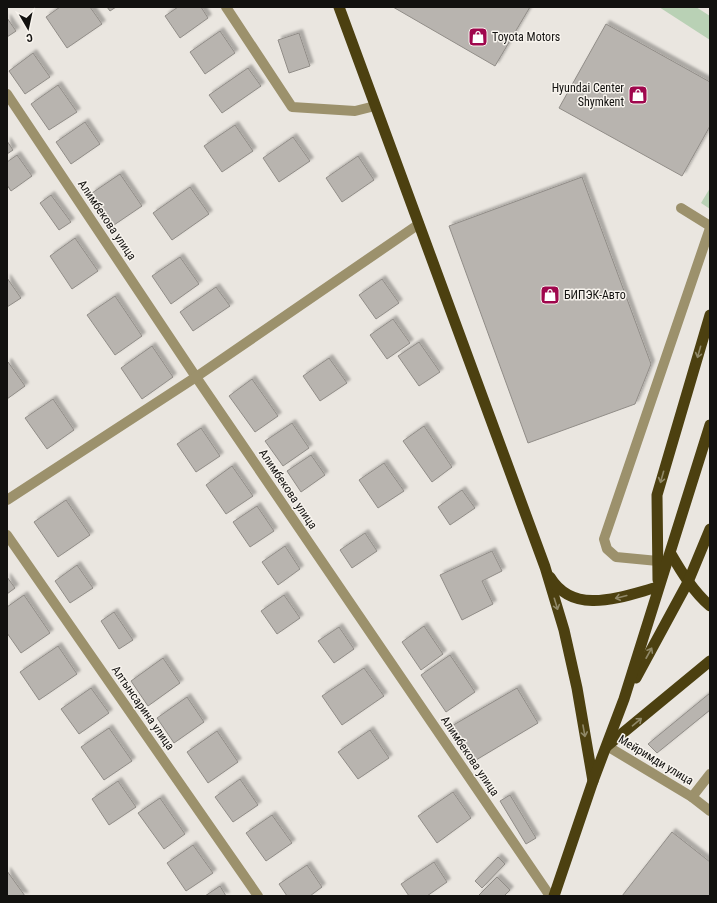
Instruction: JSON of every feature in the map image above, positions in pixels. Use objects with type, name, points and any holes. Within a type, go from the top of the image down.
[{"type":"highway","points":[[339,7],[545,567],[564,630],[592,781]]},
{"type":"highway","points":[[658,587],[657,495],[710,315]]},
{"type":"highway","points":[[554,896],[592,781],[624,700],[658,587],[671,554],[710,425]]},
{"type":"highway","points":[[624,700],[688,582],[710,529]]},
{"type":"highway","points":[[671,554],[688,582],[699,596],[710,606]]},
{"type":"highway","points":[[545,567],[555,585],[569,596],[588,602],[615,598],[658,587]]},
{"type":"highway","points":[[607,746],[710,661]]},
{"type":"street","points":[[226,7],[292,107],[355,111],[375,106]]},
{"type":"street","name":"Алимбекова улица","points":[[7,94],[196,377],[550,896]]},
{"type":"street","points":[[658,561],[616,557],[607,549],[604,539],[710,227],[681,208]]},
{"type":"street","points":[[7,500],[196,377],[419,224]]},
{"type":"street","name":"Алтынсарина улица","points":[[7,535],[258,896]]},
{"type":"street","name":"Мейримди улица","points":[[607,746],[692,797],[710,811]]},
{"type":"street","points":[[692,797],[710,774]]},
{"type":"green space","points":[[659,7],[696,7],[710,16],[710,40]]},
{"type":"green space","points":[[710,188],[710,209],[701,203]]},
{"type":"building","points":[[60,7],[90,7],[102,24],[67,48],[46,17]]},
{"type":"building","points":[[107,7],[116,7],[110,11]]},
{"type":"building","points":[[178,7],[201,7],[208,18],[180,38],[165,16]]},
{"type":"building","name":"Toyota Motors","points":[[393,7],[530,7],[495,66]]},
{"type":"building","points":[[7,18],[16,31],[7,37]]},
{"type":"building","name":"Hyundai Center Shymkent","points":[[606,24],[710,82],[710,126],[682,176],[559,108]]},
{"type":"building","points":[[220,31],[235,53],[205,74],[190,52]]},
{"type":"building","points":[[299,33],[310,66],[289,73],[278,40]]},
{"type":"building","points":[[33,53],[50,77],[25,94],[9,71]]},
{"type":"building","points":[[248,68],[261,86],[222,113],[209,95]]},
{"type":"building","points":[[58,85],[77,112],[49,130],[31,104]]},
{"type":"building","points":[[85,122],[100,144],[71,164],[56,142]]},
{"type":"building","points":[[235,125],[253,151],[222,172],[204,146]]},
{"type":"building","points":[[293,137],[310,161],[279,182],[263,158]]},
{"type":"building","points":[[7,141],[13,150],[7,154]]},
{"type":"building","points":[[17,155],[32,176],[11,191],[7,185],[7,162]]},
{"type":"building","points":[[358,156],[374,180],[342,202],[326,178]]},
{"type":"building","points":[[120,174],[142,206],[114,225],[92,193]]},
{"type":"building","name":"БИПЭК-Авто","points":[[582,177],[651,364],[635,404],[528,443],[449,226]]},
{"type":"building","points":[[190,187],[209,214],[172,240],[153,213]]},
{"type":"building","points":[[51,195],[71,222],[59,230],[40,203]]},
{"type":"building","points":[[75,238],[98,271],[72,289],[50,256]]},
{"type":"building","points":[[180,257],[199,284],[171,304],[152,276]]},
{"type":"building","points":[[7,278],[21,298],[7,307]]},
{"type":"building","points":[[382,279],[399,303],[376,319],[359,295]]},
{"type":"building","points":[[216,287],[230,306],[193,331],[180,312]]},
{"type":"building","points":[[115,296],[142,336],[115,355],[87,315]]},
{"type":"building","points":[[393,319],[410,343],[387,359],[370,335]]},
{"type":"building","points":[[419,342],[440,372],[419,386],[398,356]]},
{"type":"building","points":[[152,346],[173,377],[142,399],[121,368]]},
{"type":"building","points":[[329,358],[347,383],[320,401],[303,376]]},
{"type":"building","points":[[8,362],[25,386],[7,399],[7,363]]},
{"type":"building","points":[[252,379],[278,416],[255,432],[229,396]]},
{"type":"building","points":[[53,399],[74,430],[47,449],[25,418]]},
{"type":"building","points":[[292,423],[309,448],[283,466],[265,441]]},
{"type":"building","points":[[424,426],[452,467],[432,482],[403,441]]},
{"type":"building","points":[[201,428],[220,456],[196,472],[177,444]]},
{"type":"building","points":[[311,455],[325,475],[301,492],[287,471]]},
{"type":"building","points":[[384,463],[404,491],[378,508],[359,480]]},
{"type":"building","points":[[232,466],[253,496],[226,514],[206,485]]},
{"type":"building","points":[[462,490],[475,508],[450,525],[438,507]]},
{"type":"building","points":[[66,500],[90,535],[58,557],[34,522]]},
{"type":"building","points":[[257,506],[274,531],[250,547],[233,522]]},
{"type":"building","points":[[365,533],[377,551],[352,568],[340,550]]},
{"type":"building","points":[[285,546],[300,569],[278,585],[262,562]]},
{"type":"building","points":[[492,551],[502,571],[482,581],[493,604],[462,620],[440,575]]},
{"type":"building","points":[[77,565],[93,588],[70,603],[55,581]]},
{"type":"building","points":[[7,577],[15,588],[7,594]]},
{"type":"building","points":[[24,595],[50,633],[21,653],[7,633],[7,607]]},
{"type":"building","points":[[284,595],[300,618],[277,634],[261,611]]},
{"type":"building","points":[[114,612],[133,640],[119,649],[101,621]]},
{"type":"building","points":[[424,626],[443,654],[421,670],[402,642]]},
{"type":"building","points":[[339,627],[354,649],[334,663],[318,641]]},
{"type":"building","points":[[58,646],[77,674],[39,700],[20,672]]},
{"type":"building","points":[[450,655],[475,692],[446,712],[421,675]]},
{"type":"building","points":[[163,658],[180,683],[148,706],[131,681]]},
{"type":"building","points":[[364,668],[384,696],[342,725],[322,696]]},
{"type":"building","points":[[91,688],[109,713],[79,734],[61,709]]},
{"type":"building","points":[[517,688],[538,723],[471,763],[450,727]]},
{"type":"building","points":[[710,693],[710,710],[657,753],[648,744]]},
{"type":"building","points":[[187,697],[204,722],[174,743],[157,718]]},
{"type":"building","points":[[109,728],[132,761],[104,780],[81,747]]},
{"type":"building","points":[[370,730],[389,758],[358,779],[338,752]]},
{"type":"building","points":[[217,731],[238,762],[208,783],[187,752]]},
{"type":"building","points":[[240,779],[258,805],[233,822],[215,797]]},
{"type":"building","points":[[118,781],[136,807],[109,825],[92,799]]},
{"type":"building","points":[[453,792],[471,818],[437,843],[418,816]]},
{"type":"building","points":[[510,795],[536,838],[526,844],[500,801]]},
{"type":"building","points":[[160,798],[185,834],[164,849],[138,813]]},
{"type":"building","points":[[272,815],[292,843],[266,861],[246,833]]},
{"type":"building","points":[[672,832],[710,862],[710,896],[622,896]]},
{"type":"building","points":[[193,845],[213,873],[186,891],[167,863]]},
{"type":"building","points":[[498,857],[505,864],[482,888],[475,881]]},
{"type":"building","points":[[434,862],[447,882],[427,896],[409,896],[401,884]]},
{"type":"building","points":[[307,865],[322,887],[310,896],[287,896],[279,884]]},
{"type":"building","points":[[7,871],[25,896],[7,896]]},
{"type":"building","points":[[497,877],[510,890],[504,896],[478,896]]},
{"type":"building","points":[[220,886],[226,896],[205,896]]},
{"type":"place","name":"Toyota Motors","points":[[478,37]]},
{"type":"place","name":"Hyundai Center Shymkent","points":[[638,95]]},
{"type":"place","name":"БИПЭК-Авто","points":[[550,295]]}]
